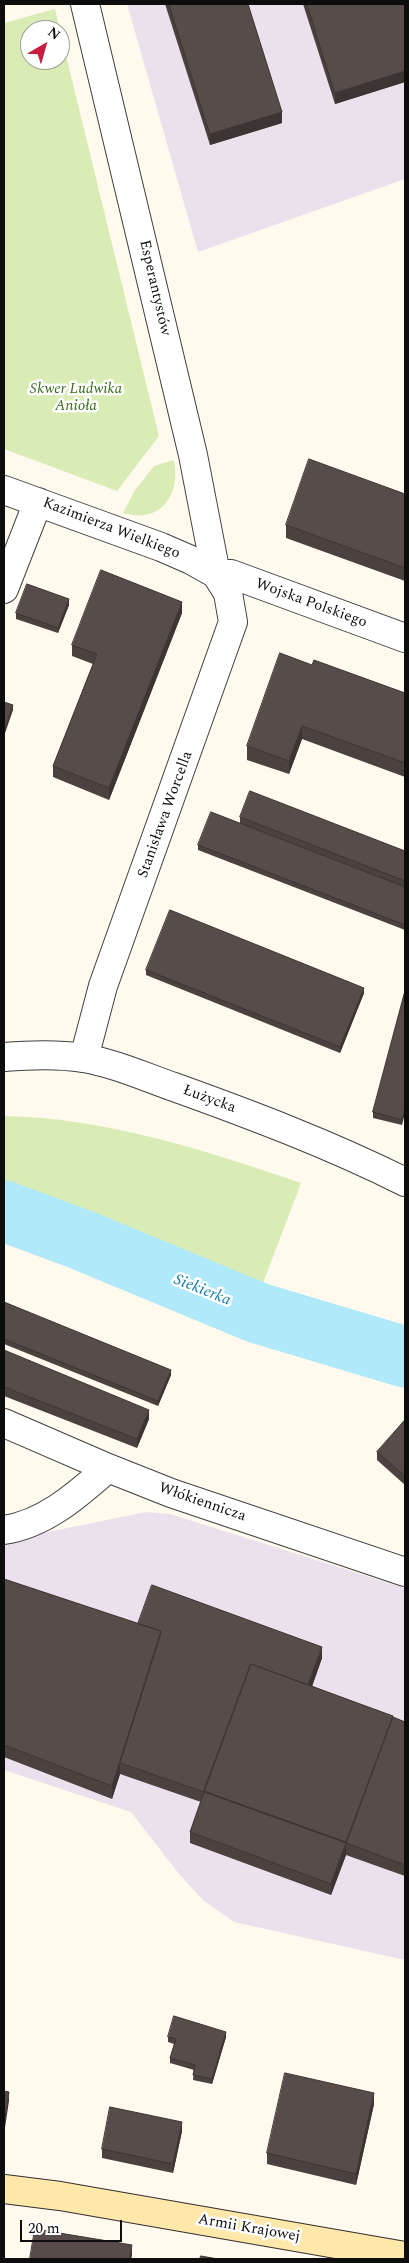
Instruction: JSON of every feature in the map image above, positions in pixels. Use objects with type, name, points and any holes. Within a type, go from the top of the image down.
[{"type":"main road","name":"Armii Krajowej","points":[[4,2189],[60,2196],[405,2256]]},
{"type":"street","name":"Esperantystów","points":[[85,4],[193,455],[216,574]]},
{"type":"street","name":"Kazimierza Wielkiego","points":[[4,490],[191,560],[216,574]]},
{"type":"street","points":[[4,589],[38,502]]},
{"type":"street","name":"Wojska Polskiego","points":[[216,574],[231,574],[405,638]]},
{"type":"street","name":"Stanisława Worcella","points":[[84,1058],[103,986],[234,622],[228,593],[216,574]]},
{"type":"street","name":"Łużycka","points":[[4,1057],[84,1058],[211,1100],[303,1137],[405,1182]]},
{"type":"street","name":"Włókiennicza","points":[[4,1423],[108,1468],[229,1513],[405,1572]]},
{"type":"street","points":[[4,1530],[26,1524],[56,1510],[108,1468]]},
{"type":"shaded area","points":[[127,4],[405,4],[405,179],[198,252]]},
{"type":"shaded area","points":[[146,1512],[170,1514],[405,1588],[405,1960],[234,1922],[204,1901],[179,1874],[131,1812],[4,1770],[4,1541]]},
{"type":"green space","name":"Skwer Ludwika Anioła","points":[[55,9],[58,20],[20,20],[20,70],[70,70],[159,436],[117,491],[4,449],[4,23]]},
{"type":"green space","points":[[174,460],[174,485],[171,495],[165,504],[157,511],[148,514],[123,513],[135,490],[154,466]]},
{"type":"green space","points":[[4,1116],[42,1118],[117,1129],[192,1148],[301,1183],[260,1291],[4,1196]]},
{"type":"building","points":[[169,4],[248,4],[282,112],[210,134]]},
{"type":"building","points":[[307,4],[405,4],[405,71],[335,93]]},
{"type":"building","points":[[309,459],[405,494],[405,568],[286,525]]},
{"type":"building","points":[[101,570],[182,602],[109,788],[53,766],[97,654],[72,645]]},
{"type":"building","points":[[27,584],[69,599],[58,628],[16,613]]},
{"type":"building","points":[[280,653],[312,665],[314,660],[405,693],[405,763],[302,726],[289,761],[247,746]]},
{"type":"building","points":[[4,702],[13,705],[4,731]]},
{"type":"building","points":[[250,791],[405,851],[405,881],[240,817]]},
{"type":"building","points":[[211,812],[405,887],[405,925],[198,845]]},
{"type":"building","points":[[170,910],[364,988],[340,1047],[146,970]]},
{"type":"building","points":[[405,991],[405,1108],[402,1120],[373,1112]]},
{"type":"building","points":[[4,1302],[171,1370],[158,1401],[4,1339]]},
{"type":"building","points":[[4,1350],[149,1410],[137,1439],[4,1387]]},
{"type":"building","points":[[405,1420],[405,1476],[377,1452]]},
{"type":"building","points":[[4,1579],[161,1631],[112,1786],[4,1745]]},
{"type":"building","points":[[152,1585],[322,1647],[308,1685],[251,1664],[204,1792],[120,1763],[161,1633],[161,1631],[138,1624]]},
{"type":"building","points":[[251,1664],[393,1716],[346,1842],[204,1791]]},
{"type":"building","points":[[393,1717],[405,1722],[405,1865],[346,1843]]},
{"type":"building","points":[[204,1792],[346,1843],[331,1884],[190,1832]]},
{"type":"building","points":[[174,2016],[226,2032],[212,2079],[193,2075],[195,2065],[170,2058],[176,2039],[168,2037]]},
{"type":"building","points":[[285,2073],[374,2093],[356,2174],[267,2153]]},
{"type":"building","points":[[4,2091],[9,2092],[4,2125]]},
{"type":"building","points":[[110,2107],[182,2122],[173,2164],[102,2149]]},
{"type":"building","points":[[35,2229],[132,2245],[129,2259],[30,2259]]},
{"type":"building","points":[[201,2256],[218,2259],[200,2259]]},
{"type":"waterway","name":"Siekierka","points":[[4,1211],[82,1240],[258,1313],[405,1357]]}]
